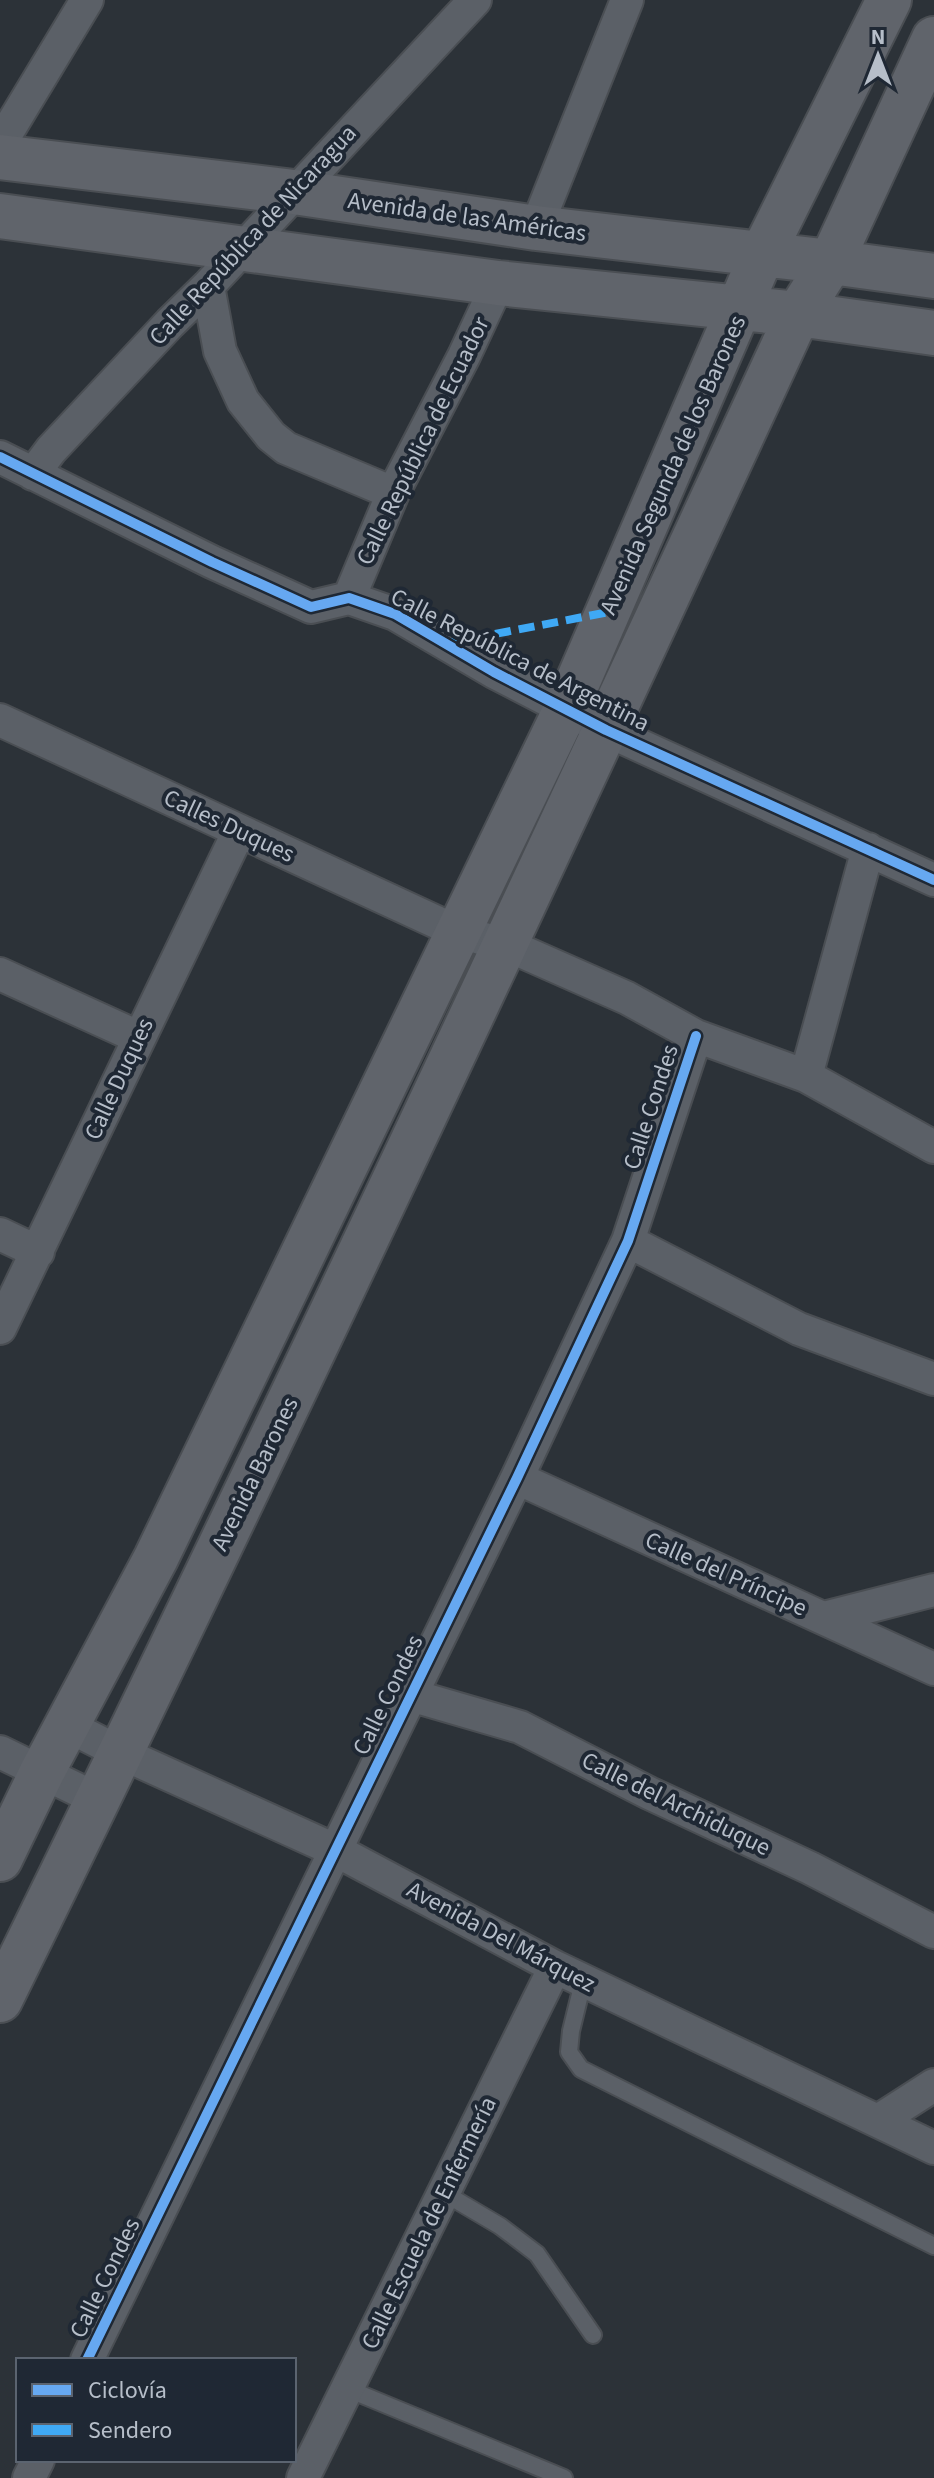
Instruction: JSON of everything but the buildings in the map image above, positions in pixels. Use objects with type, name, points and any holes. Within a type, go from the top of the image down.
[{"type":"main road","name":"Avenida Segunda de los Barones","points":[[458,932],[566,709],[762,255],[889,0]]},
{"type":"main road","name":"Avenida Segunda de los Barones","points":[[507,945],[798,314],[831,262],[934,39]]},
{"type":"main road","name":"Avenida de las Américas","points":[[0,157],[294,192],[536,228],[934,276]]},
{"type":"main road","points":[[0,216],[498,283],[798,314],[934,333]]},
{"type":"main road","points":[[0,1859],[42,1772],[156,1558],[458,932]]},
{"type":"main road","name":"Avenida Barones","points":[[0,2000],[99,1800],[507,945]]},
{"type":"street","points":[[0,144],[87,0]]},
{"type":"street","name":"Calle República de Nicaragua","points":[[33,474],[51,450],[475,0]]},
{"type":"street","points":[[536,228],[627,0]]},
{"type":"street","name":"Calle República de Ecuador","points":[[349,598],[393,493],[498,283]]},
{"type":"street","points":[[208,286],[220,351],[243,401],[271,436],[286,448],[393,493]]},
{"type":"street","points":[[0,457],[212,562],[311,607],[349,598]]},
{"type":"street","name":"Calle República de Argentina","points":[[349,598],[395,614],[494,672],[606,730],[934,880]]},
{"type":"street","name":"Calles Duques","points":[[0,720],[458,932],[507,945],[627,998],[696,1036],[806,1076],[934,1147]]},
{"type":"street","name":"Calle Duques","points":[[0,1328],[239,831]]},
{"type":"street","points":[[806,1076],[868,849]]},
{"type":"street","points":[[0,974],[138,1037]]},
{"type":"street","name":"Calle Condes","points":[[88,2358],[337,1851],[628,1241],[696,1036]]},
{"type":"street","points":[[0,1234],[38,1252]]},
{"type":"street","points":[[628,1241],[799,1329],[934,1379]]},
{"type":"street","name":"Calle del Príncipe","points":[[517,1478],[934,1669]]},
{"type":"street","points":[[824,1618],[934,1590]]},
{"type":"street","name":"Calle del Archiduque","points":[[410,1695],[520,1727],[934,1932]]},
{"type":"street","name":"Avenida Del Márquez","points":[[68,1726],[337,1851],[583,1982],[934,2148]]},
{"type":"street","points":[[0,1752],[99,1800]]},
{"type":"street","name":"Calle Escuela de Enfermería","points":[[303,2478],[555,1967]]},
{"type":"street","points":[[878,2121],[934,2085]]},
{"type":"lane","points":[[583,1982],[569,2052],[581,2069],[934,2246]]},
{"type":"lane","points":[[444,2193],[500,2226],[537,2254],[593,2335]]},
{"type":"lane","points":[[348,2389],[564,2478]]},
{"type":"marked path","points":[[448,643],[609,612]]},
{"type":"cycle path","points":[[0,457],[212,562],[311,607],[349,598],[395,614],[494,672],[606,730],[934,880]]},
{"type":"cycle path","points":[[88,2358],[517,1478],[628,1241],[696,1036]]}]
